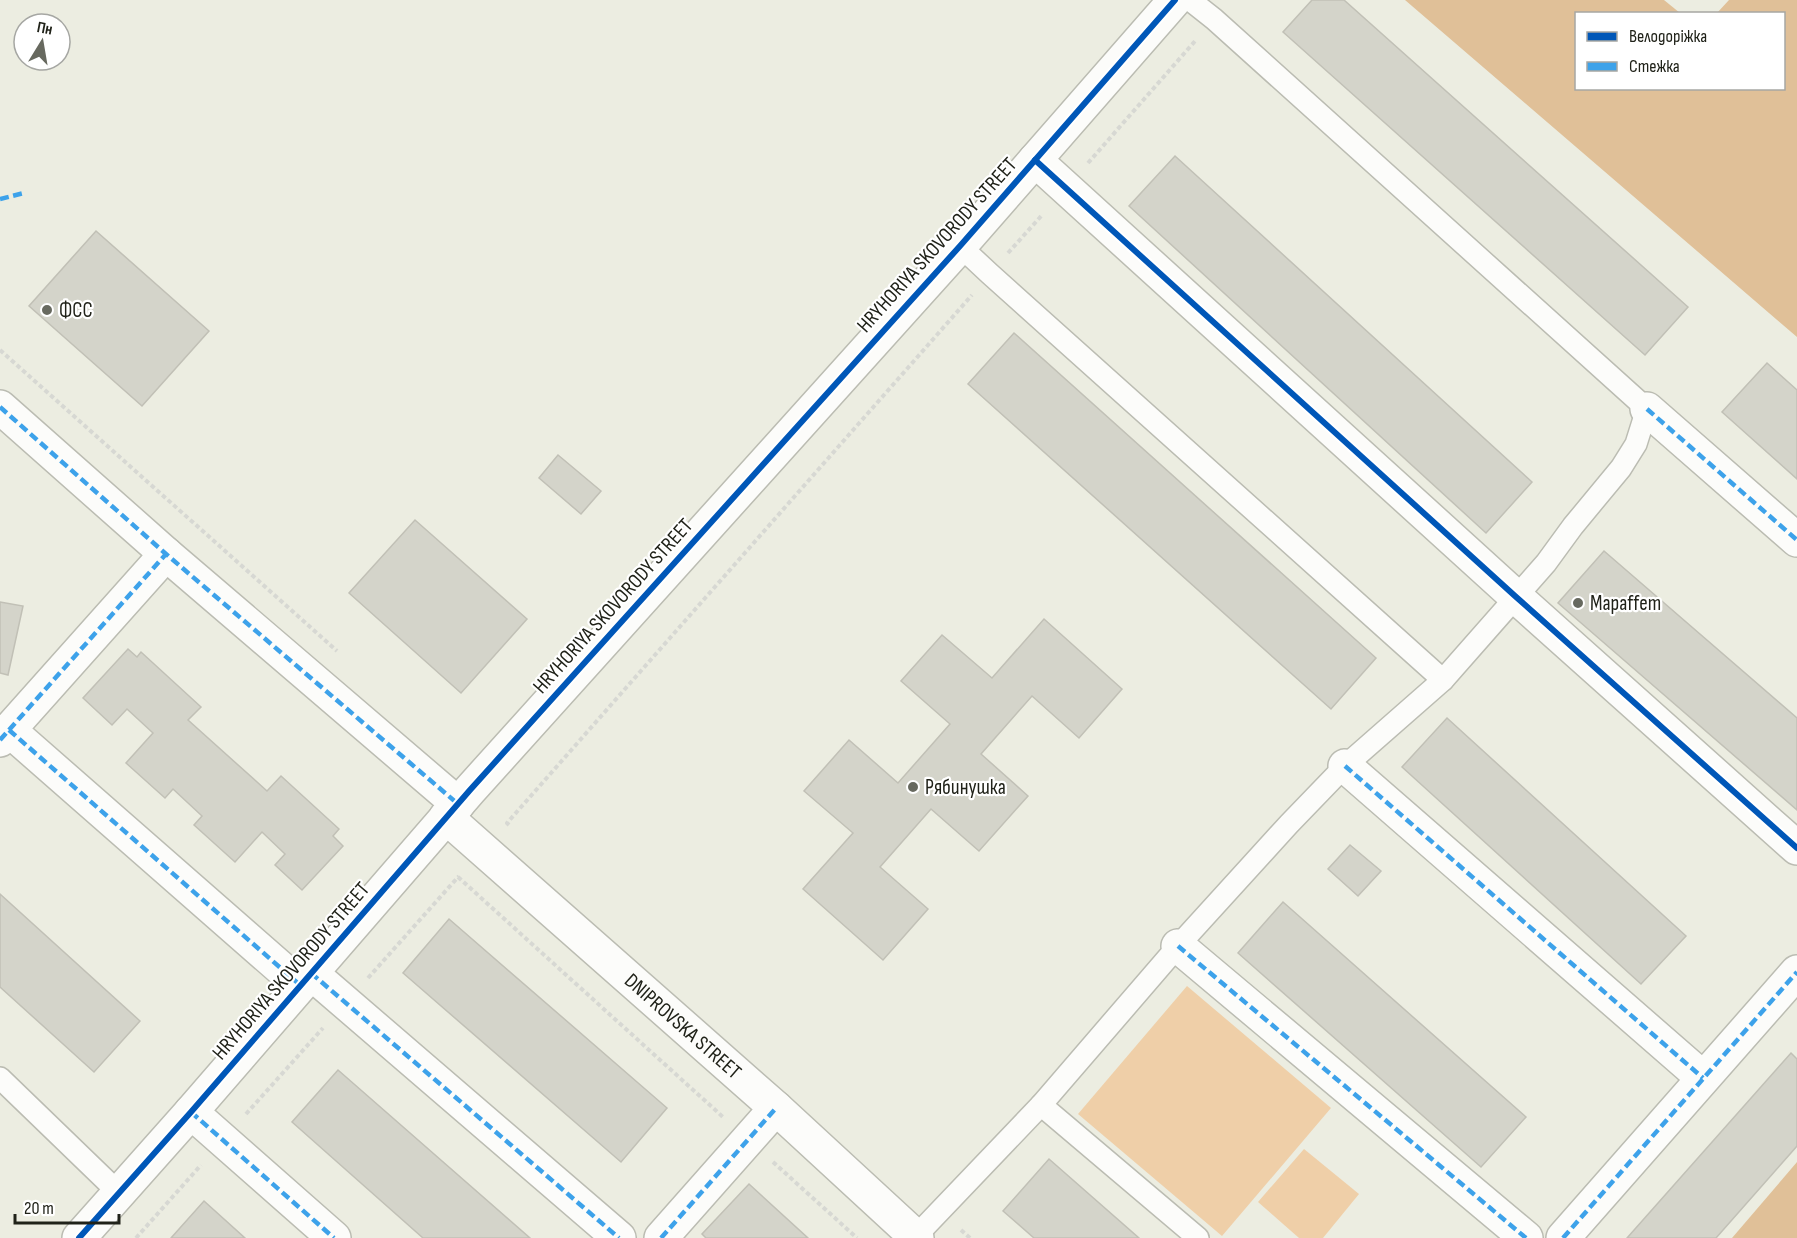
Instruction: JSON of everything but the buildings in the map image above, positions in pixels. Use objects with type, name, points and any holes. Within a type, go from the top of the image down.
[{"type":"street","name":"HRYHORIYA SKOVORODY STREET","points":[[79,1238],[452,810],[960,246],[1175,0]]},
{"type":"street","points":[[1035,160],[1515,596],[1797,848]]},
{"type":"street","name":"DNIPROVSKA STREET","points":[[0,407],[452,810],[916,1237]]},
{"type":"street","points":[[1647,409],[1797,540]]},
{"type":"street","points":[[166,554],[5,735],[306,979],[346,1002],[619,1238]]},
{"type":"street","points":[[1344,766],[1703,1078]]},
{"type":"street","points":[[1178,946],[1526,1238]]},
{"type":"street","points":[[1563,1238],[1797,972]]},
{"type":"street","points":[[661,1238],[776,1108]]},
{"type":"street","points":[[191,1112],[334,1238]]},
{"type":"lane","points":[[916,1237],[1041,1105],[1178,946],[1289,824],[1344,766],[1443,680],[1546,562],[1621,468],[1636,444],[1647,409],[1214,19],[1190,0]]},
{"type":"lane","points":[[960,246],[1443,680]]},
{"type":"lane","points":[[0,1078],[119,1193]]},
{"type":"lane","points":[[1041,1105],[1198,1238]]},
{"type":"path","points":[[507,823],[1214,19]]},
{"type":"path","points":[[0,350],[341,655]]},
{"type":"path","points":[[136,1238],[464,870]]},
{"type":"path","points":[[458,877],[857,1238]]},
{"type":"path","points":[[961,1230],[970,1238]]},
{"type":"shaded area","points":[[1405,0],[1664,0],[1679,12],[1575,12],[1575,90],[1785,90],[1785,12],[1718,12],[1729,0],[1797,0],[1797,337]]},
{"type":"shaded area","points":[[1187,986],[1331,1108],[1222,1236],[1078,1114]]},
{"type":"shaded area","points":[[1304,1149],[1359,1194],[1323,1238],[1299,1238],[1258,1202]]},
{"type":"shaded area","points":[[1797,1162],[1797,1238],[1732,1238]]},
{"type":"marked path","points":[[0,199],[24,193]]},
{"type":"marked path","points":[[0,407],[166,554],[458,804]]},
{"type":"marked path","points":[[1647,409],[1797,540]]},
{"type":"marked path","points":[[0,740],[166,554]]},
{"type":"marked path","points":[[9,730],[300,985]]},
{"type":"marked path","points":[[1345,766],[1703,1078]]},
{"type":"marked path","points":[[1178,946],[1526,1238]]},
{"type":"marked path","points":[[1563,1238],[1797,972]]},
{"type":"marked path","points":[[311,973],[619,1238]]},
{"type":"marked path","points":[[661,1238],[776,1108]]},
{"type":"marked path","points":[[191,1112],[334,1238]]},
{"type":"cycle path","points":[[79,1238],[470,790],[960,246],[1175,0]]},
{"type":"cycle path","points":[[1035,160],[1515,596],[1797,848]]},
{"type":"place","name":"ФСС","points":[[47,310]]},
{"type":"place","name":"Мараffет","points":[[1578,603]]},
{"type":"place","name":"Рябинушка","points":[[913,787]]}]
